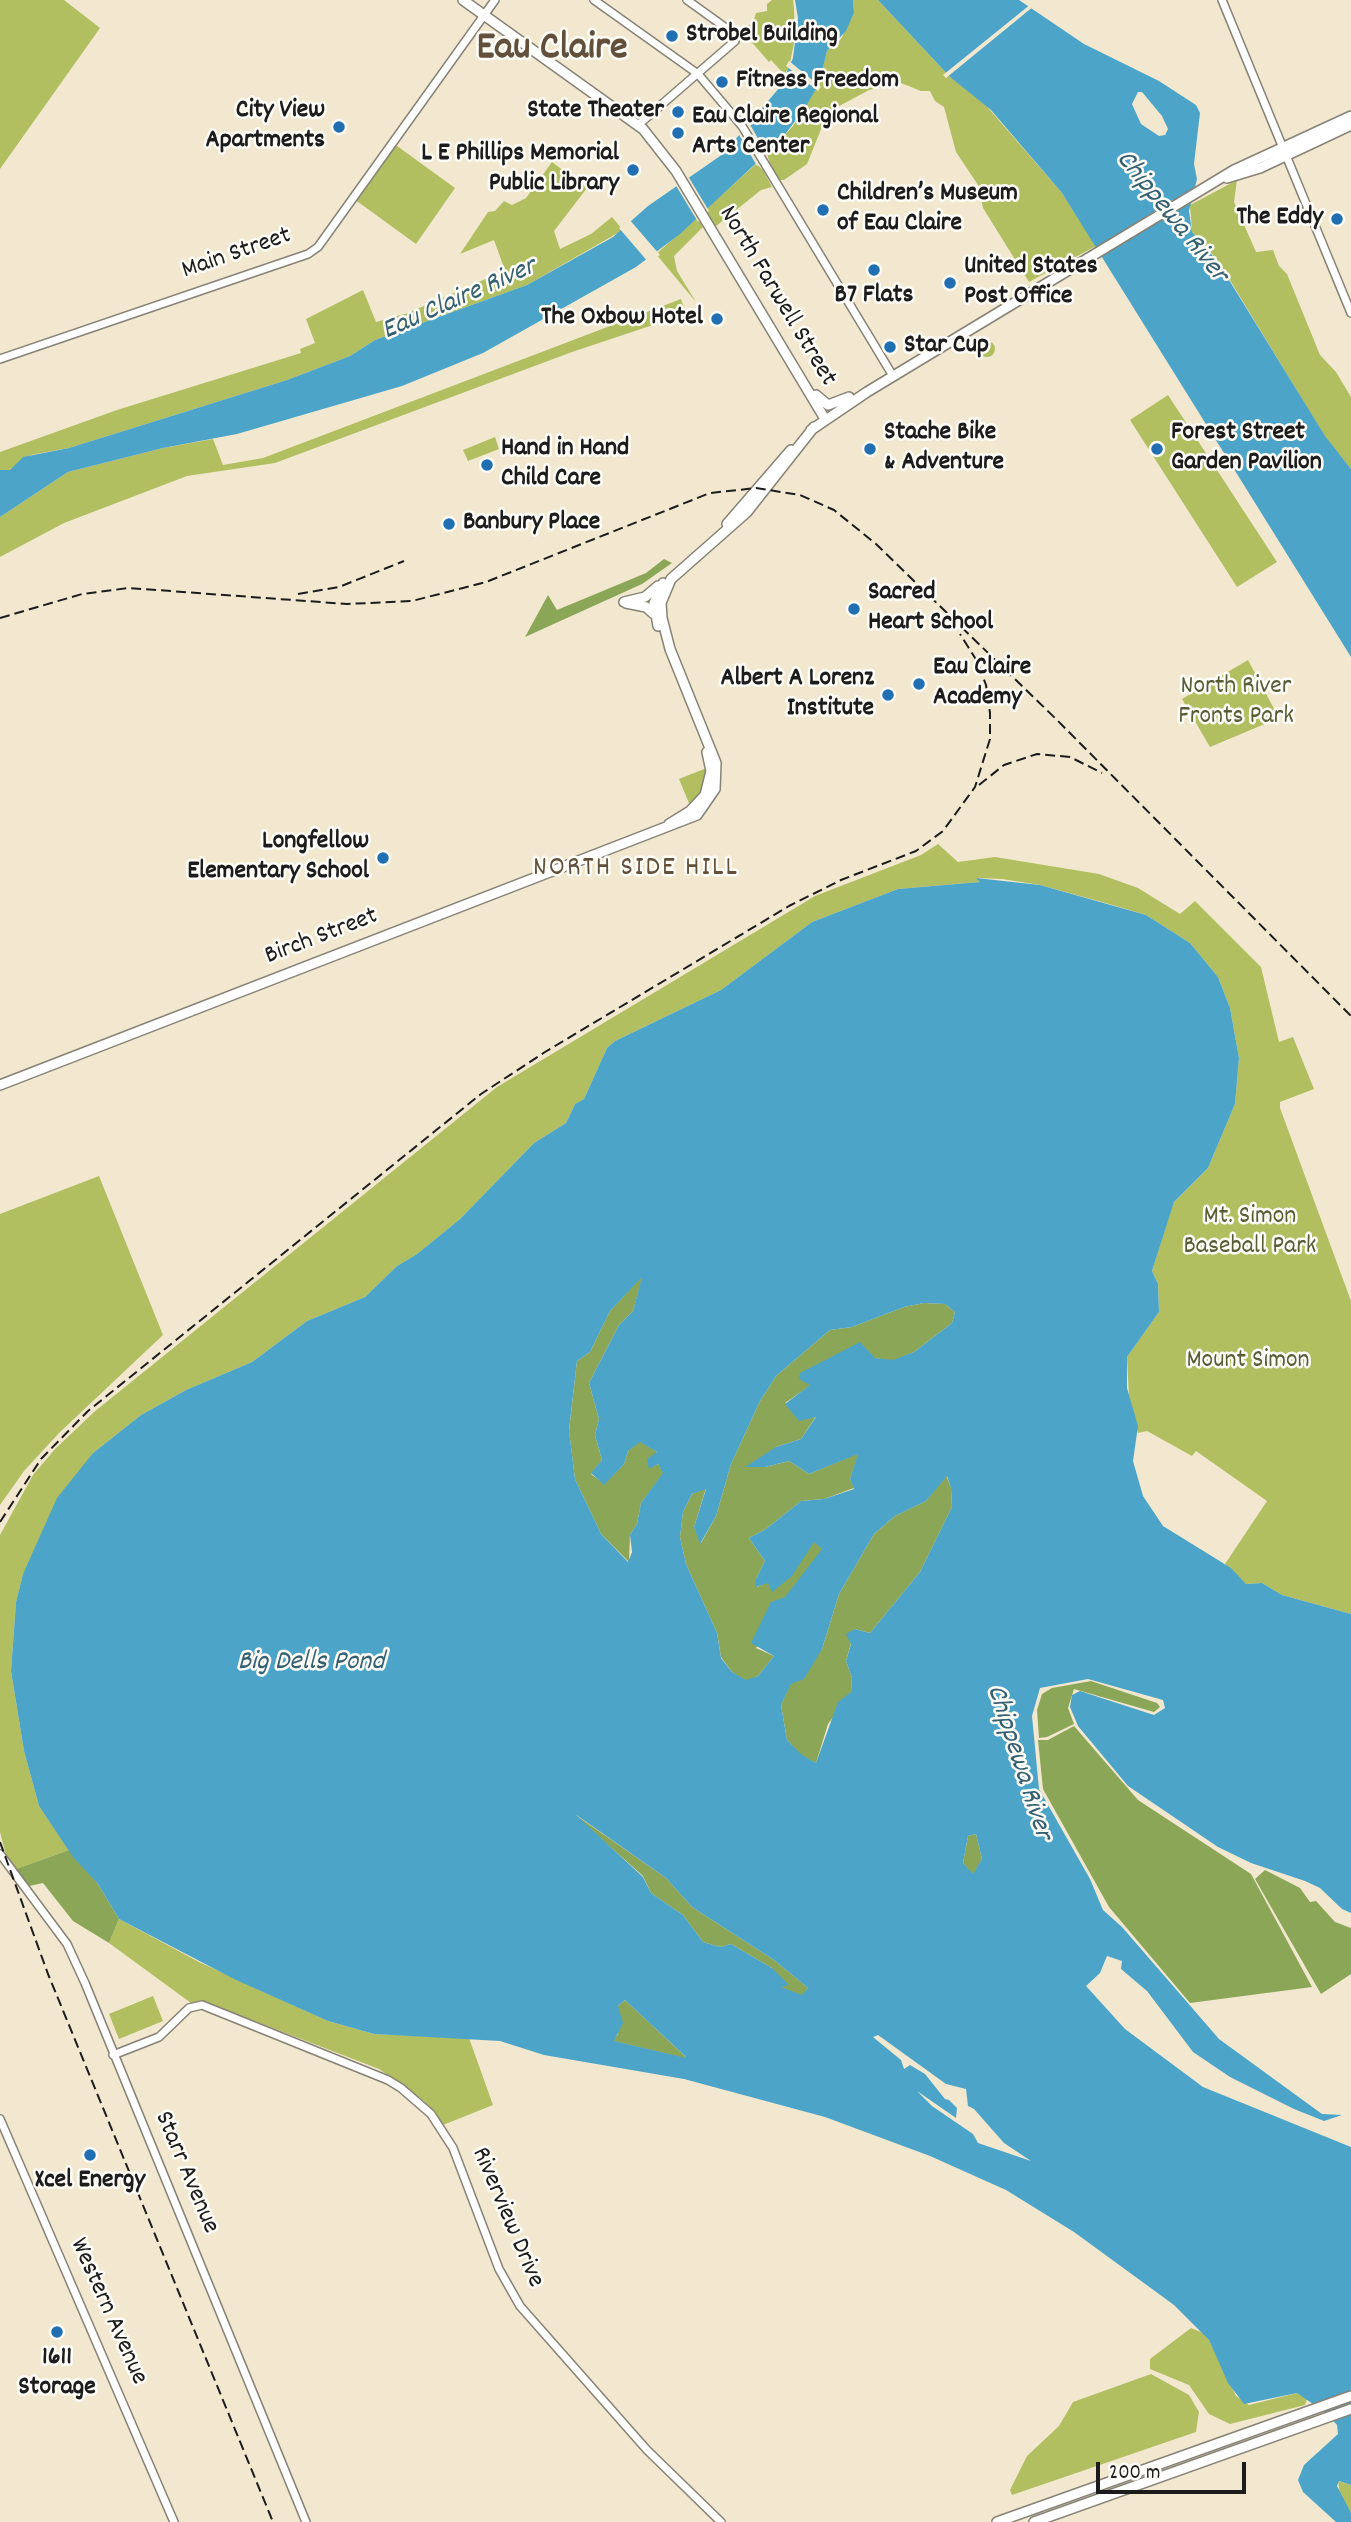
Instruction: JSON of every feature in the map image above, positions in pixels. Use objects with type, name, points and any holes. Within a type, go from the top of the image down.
[{"type":"main road","name":"North Farwell Street","points":[[463,0],[638,125],[680,178],[825,419]]},
{"type":"main road","points":[[670,649],[665,645],[656,619],[648,608],[624,603],[650,594],[733,518],[778,463],[814,427],[893,376],[1222,179],[1249,172],[1351,116]]},
{"type":"main road","points":[[1284,152],[1351,125]]},
{"type":"main road","points":[[807,389],[822,402],[831,405],[867,392]]},
{"type":"main road","points":[[670,649],[658,603],[671,579],[747,512],[814,427]]},
{"type":"main road","points":[[656,619],[658,603],[667,577]]},
{"type":"main road","name":"Birch Street","points":[[0,1085],[659,830],[690,811],[709,795],[711,771],[707,745],[670,649]]},
{"type":"main road","points":[[998,2522],[1351,2396]]},
{"type":"main road","points":[[1034,2522],[1351,2409]]},
{"type":"street","name":"Main Street","points":[[0,359],[308,254],[318,247],[495,0]]},
{"type":"street","points":[[594,0],[698,74],[743,126],[893,376]]},
{"type":"street","points":[[638,125],[736,39],[733,33],[687,0]]},
{"type":"street","points":[[1222,0],[1351,313]]},
{"type":"street","name":"Starr Avenue","points":[[0,1854],[66,1944],[118,2054],[306,2522]]},
{"type":"street","name":"Riverview Drive","points":[[118,2054],[159,2037],[189,2008],[202,2005],[388,2080],[419,2103],[453,2148],[494,2257],[520,2306],[647,2450],[721,2522]]},
{"type":"street","name":"Western Avenue","points":[[0,2119],[174,2522]]},
{"type":"green space","points":[[0,0],[64,0],[100,28],[0,169]]},
{"type":"green space","points":[[772,0],[793,0],[795,38],[789,68],[784,74],[771,60],[769,62],[748,38],[739,36],[736,31],[753,23],[756,13],[767,11],[767,4]]},
{"type":"green space","points":[[853,0],[878,0],[950,77],[983,102],[1062,193],[1096,246],[1029,282],[983,208],[978,185],[956,152],[944,107],[935,101],[930,91],[921,91],[901,83],[869,90],[828,112],[807,164],[784,180],[779,180],[772,167],[764,172],[772,187],[761,190],[715,227],[705,210],[756,164],[762,169],[770,164],[767,154],[793,126],[819,84],[827,51],[841,39],[854,13]]},
{"type":"green space","points":[[393,143],[455,188],[416,244],[354,199]]},
{"type":"green space","points":[[552,162],[587,188],[554,231],[560,249],[591,234],[612,217],[623,230],[527,285],[375,340],[350,356],[287,380],[69,448],[31,455],[10,470],[0,470],[0,452],[117,410],[301,353],[300,349],[315,343],[306,319],[363,290],[376,322],[408,313],[488,278],[506,273],[494,240],[460,254],[488,212],[495,211],[504,201],[512,205],[526,198]]},
{"type":"green space","points":[[1237,180],[1234,202],[1256,252],[1273,250],[1279,266],[1287,274],[1320,355],[1336,372],[1351,397],[1351,469],[1325,437],[1219,262],[1192,232],[1190,205]]},
{"type":"green space","points":[[697,218],[703,227],[674,256],[677,271],[696,302],[656,254]]},
{"type":"green space","points":[[681,299],[685,311],[665,321],[572,352],[275,463],[187,476],[64,523],[0,557],[0,517],[68,472],[163,448],[213,439],[223,465],[263,458]]},
{"type":"green space","points":[[987,341],[995,349],[987,357],[979,349]]},
{"type":"green space","points":[[1168,395],[1277,562],[1237,587],[1130,420]]},
{"type":"green space","points":[[495,437],[499,449],[468,461],[463,450]]},
{"type":"green space","points":[[664,559],[672,563],[642,584],[525,637],[548,595],[557,610],[646,573]]},
{"type":"green space","name":"North River Fronts Park","points":[[1248,660],[1279,718],[1210,747],[1182,699]]},
{"type":"green space","points":[[709,767],[707,786],[691,808],[679,779]]},
{"type":"green space","points":[[938,844],[958,862],[995,857],[1099,874],[1138,888],[1180,914],[1195,901],[1261,967],[1279,1042],[1293,1037],[1314,1089],[1280,1102],[1280,1108],[1351,1301],[1351,1614],[1282,1595],[1262,1583],[1246,1584],[1237,1577],[1225,1564],[1267,1501],[1196,1451],[1192,1456],[1147,1431],[1138,1433],[1129,1398],[1127,1357],[1159,1312],[1158,1284],[1152,1271],[1171,1210],[1174,1202],[1208,1168],[1235,1104],[1239,1058],[1230,1008],[1218,977],[1190,943],[1146,915],[1040,885],[978,878],[980,882],[898,889],[812,922],[721,990],[615,1041],[607,1048],[584,1099],[575,1104],[566,1123],[534,1143],[460,1219],[417,1254],[397,1266],[365,1297],[307,1321],[252,1362],[186,1390],[141,1415],[93,1453],[23,1574],[16,1602],[11,1671],[24,1751],[39,1806],[69,1850],[16,1869],[6,1855],[0,1832],[0,1535],[33,1475],[55,1449],[94,1412],[497,1087],[815,896],[921,855]]},
{"type":"green space","points":[[99,1176],[163,1335],[59,1433],[24,1471],[0,1505],[0,1214]]},
{"type":"green space","points":[[643,1275],[633,1311],[619,1325],[589,1383],[599,1419],[595,1435],[602,1460],[591,1474],[604,1484],[624,1464],[628,1451],[640,1441],[657,1452],[649,1468],[658,1464],[664,1473],[641,1503],[637,1524],[630,1535],[629,1562],[601,1534],[575,1479],[569,1431],[577,1361],[590,1352],[610,1311]]},
{"type":"green space","points":[[924,1303],[945,1304],[955,1312],[952,1323],[914,1352],[893,1361],[875,1358],[811,1385],[785,1403],[817,1415],[801,1439],[776,1447],[765,1467],[789,1461],[809,1474],[859,1453],[850,1479],[854,1488],[824,1499],[801,1501],[766,1529],[749,1538],[765,1561],[756,1579],[757,1587],[768,1582],[815,1541],[823,1549],[756,1648],[774,1656],[758,1676],[746,1681],[732,1672],[721,1657],[717,1633],[686,1564],[680,1537],[683,1512],[692,1494],[706,1488],[694,1527],[701,1543],[716,1516],[731,1464],[760,1401],[776,1376],[830,1330],[852,1327],[904,1307]]},
{"type":"green space","points":[[946,1475],[951,1488],[952,1507],[920,1572],[870,1633],[855,1629],[846,1661],[852,1678],[851,1692],[828,1724],[816,1763],[802,1756],[787,1740],[781,1705],[791,1683],[822,1649],[839,1594],[874,1534],[895,1516],[926,1501]]},
{"type":"green space","points":[[1091,1681],[1157,1703],[1160,1707],[1154,1712],[1074,1689],[1068,1708],[1074,1724],[1039,1738],[1037,1710],[1042,1694],[1052,1688]]},
{"type":"green space","points":[[1074,1726],[1138,1800],[1251,1874],[1312,1987],[1190,2003],[1109,1907],[1043,1789],[1038,1740],[1048,1740]]},
{"type":"green space","points":[[570,1811],[666,1878],[692,1907],[774,1960],[808,1988],[802,1996],[778,1986],[772,1968],[731,1944],[720,1947],[703,1942],[683,1915],[651,1893],[643,1876]]},
{"type":"green space","points":[[976,1834],[982,1859],[973,1875],[963,1863],[968,1836]]},
{"type":"green space","points":[[69,1850],[98,1884],[119,1919],[109,1943],[73,1921],[43,1883],[25,1887],[16,1869]]},
{"type":"green space","points":[[1265,1870],[1300,1888],[1310,1902],[1316,1901],[1335,1922],[1351,1928],[1351,1974],[1321,1994],[1255,1879]]},
{"type":"green space","points":[[119,1919],[199,1962],[328,2021],[374,2034],[469,2038],[493,2105],[443,2125],[424,2101],[379,2069],[213,2005],[191,2003],[109,1943]]},
{"type":"green space","points":[[153,1996],[163,2021],[119,2039],[109,2014]]},
{"type":"green space","points":[[625,2000],[688,2059],[613,2041],[618,2034],[618,2006]]},
{"type":"green space","points":[[1191,2328],[1203,2333],[1209,2340],[1236,2396],[1249,2405],[1297,2393],[1307,2399],[1305,2405],[1230,2424],[1209,2414],[1189,2385],[1150,2369],[1150,2359]]},
{"type":"green space","points":[[1151,2374],[1189,2395],[1199,2412],[1196,2432],[1012,2495],[1010,2490],[1027,2456],[1059,2426],[1073,2402]]},
{"type":"green space","points":[[1338,2481],[1351,2485],[1351,2513],[1340,2495]]},
{"type":"water","points":[[795,0],[853,0],[854,13],[846,31],[827,51],[819,84],[805,108],[780,141],[680,234],[636,267],[483,353],[402,386],[237,434],[163,448],[68,472],[0,517],[0,470],[10,470],[23,457],[69,448],[287,380],[350,356],[375,340],[527,285],[613,237],[648,206],[723,154],[780,87],[793,58],[798,18]]},
{"type":"water","name":"Chippewa River","points":[[878,0],[1019,0],[1084,44],[1159,81],[1196,105],[1200,113],[1194,164],[1197,179],[1189,211],[1192,232],[1218,262],[1325,436],[1351,469],[1351,657],[1062,193],[991,110],[950,77]],"holes":[[[1138,92],[1142,92],[1162,116],[1168,129],[1165,135],[1159,136],[1141,124],[1132,104]]]},
{"type":"water","name":"Big Dells Pond","points":[[976,878],[1040,885],[1146,915],[1190,943],[1218,977],[1230,1008],[1239,1058],[1235,1104],[1208,1168],[1174,1202],[1152,1271],[1158,1284],[1159,1312],[1127,1357],[1127,1388],[1138,1426],[1133,1461],[1143,1496],[1163,1526],[1231,1568],[1246,1584],[1262,1583],[1282,1595],[1351,1614],[1351,1913],[1342,1909],[1320,1888],[1251,1863],[1218,1847],[1128,1786],[1078,1726],[1070,1707],[1072,1695],[1080,1691],[1154,1715],[1165,1708],[1163,1700],[1088,1679],[1040,1688],[1032,1716],[1039,1789],[1090,1879],[1103,1910],[1122,1927],[1219,2039],[1322,2114],[1342,2115],[1324,2121],[1294,2109],[1230,2077],[1193,2052],[1147,1991],[1121,1969],[1122,1961],[1107,1956],[1100,1973],[1086,1986],[1125,2029],[1203,2087],[1351,2147],[1351,2485],[1339,2481],[1337,2486],[1351,2513],[1351,2522],[1336,2522],[1303,2492],[1298,2480],[1304,2465],[1338,2434],[1337,2425],[1326,2413],[1297,2393],[1244,2404],[1228,2383],[1209,2340],[1174,2305],[1074,2232],[1006,2190],[930,2156],[825,2117],[684,2079],[544,2055],[500,2041],[374,2034],[328,2021],[234,1979],[119,1919],[98,1884],[73,1857],[39,1806],[24,1751],[11,1671],[16,1602],[23,1574],[57,1498],[93,1453],[141,1415],[186,1390],[252,1362],[307,1321],[365,1297],[397,1266],[417,1254],[460,1219],[534,1143],[566,1123],[575,1104],[584,1099],[607,1048],[615,1041],[721,990],[812,922],[898,889],[980,882]],"holes":[[[642,1277],[633,1311],[619,1325],[589,1383],[599,1419],[595,1435],[602,1460],[591,1473],[604,1485],[624,1464],[628,1451],[640,1442],[657,1452],[647,1459],[649,1469],[658,1464],[663,1473],[641,1503],[637,1524],[630,1535],[632,1552],[628,1562],[601,1534],[575,1479],[569,1430],[577,1361],[590,1352],[610,1311]],[[924,1303],[945,1304],[955,1312],[952,1323],[914,1352],[893,1360],[875,1358],[860,1342],[800,1373],[799,1379],[810,1385],[785,1404],[799,1421],[816,1417],[801,1439],[776,1447],[745,1467],[765,1467],[789,1461],[809,1474],[858,1454],[850,1479],[854,1489],[824,1499],[801,1501],[766,1529],[749,1538],[765,1561],[756,1579],[756,1587],[768,1583],[772,1592],[792,1576],[814,1542],[822,1549],[785,1597],[771,1602],[751,1643],[774,1656],[758,1676],[746,1680],[732,1672],[721,1658],[717,1633],[686,1564],[680,1537],[683,1512],[692,1494],[706,1489],[694,1527],[700,1544],[716,1516],[731,1464],[760,1401],[776,1376],[830,1330],[852,1327],[904,1307]],[[947,1476],[952,1507],[920,1572],[870,1633],[855,1629],[846,1634],[851,1644],[846,1661],[852,1678],[851,1692],[838,1702],[816,1763],[802,1755],[787,1740],[781,1705],[791,1684],[804,1679],[822,1649],[839,1594],[874,1534],[895,1516],[926,1501]],[[575,1814],[666,1878],[692,1907],[774,1960],[808,1988],[802,1995],[781,1987],[789,1985],[772,1968],[731,1944],[720,1947],[703,1942],[683,1915],[651,1893],[643,1877]],[[976,1834],[982,1859],[973,1874],[963,1863],[968,1836]],[[625,2000],[686,2058],[614,2041],[623,2023],[618,2006]],[[878,2035],[946,2084],[966,2089],[968,2106],[974,2109],[1004,2143],[1031,2161],[978,2143],[973,2134],[932,2106],[917,2091],[956,2118],[957,2108],[945,2099],[925,2074],[910,2065],[904,2069],[901,2060],[873,2037]]]},
{"type":"pier","points":[[1031,4],[1034,6],[946,78],[943,75]]},
{"type":"pier","points":[[789,61],[821,87],[818,91],[786,66]]},
{"type":"pier","points":[[748,121],[768,156],[757,166],[738,133]]},
{"type":"pier","points":[[688,176],[709,211],[698,222],[675,184]]},
{"type":"pier","points":[[629,219],[660,255],[649,263],[619,228]]},
{"type":"railway","points":[[0,618],[82,594],[129,588],[347,604],[412,601],[486,582],[710,493],[756,488],[800,495],[834,510],[876,544],[1055,718],[1351,1016]]},
{"type":"railway","points":[[298,594],[339,587],[404,561]]},
{"type":"railway","points":[[0,1522],[41,1459],[88,1411],[481,1094],[545,1052],[789,906],[841,880],[916,851],[943,831],[975,787],[990,739],[986,685],[977,661],[960,634]]},
{"type":"railway","points":[[979,785],[1004,765],[1037,754],[1070,757],[1102,773]]},
{"type":"railway","points":[[0,1842],[48,1974],[273,2522]]},
{"type":"place","name":"Strobel Building","points":[[672,36]]},
{"type":"place","name":"Fitness Freedom","points":[[722,82]]},
{"type":"place","name":"State Theater","points":[[678,112]]},
{"type":"place","name":"City View Apartments","points":[[339,127]]},
{"type":"place","name":"Eau Claire Regional Arts Center","points":[[678,133]]},
{"type":"place","name":"L E Phillips Memorial Public Library","points":[[633,170]]},
{"type":"place","name":"Children’s Museum of Eau Claire","points":[[823,210]]},
{"type":"place","name":"The Eddy","points":[[1337,219]]},
{"type":"place","name":"B7 Flats","points":[[874,270]]},
{"type":"place","name":"United States Post Office","points":[[950,283]]},
{"type":"place","name":"The Oxbow Hotel","points":[[717,319]]},
{"type":"place","name":"Star Cup","points":[[890,347]]},
{"type":"place","name":"Stache Bike & Adventure","points":[[870,449]]},
{"type":"place","name":"Forest Street Garden Pavilion","points":[[1157,449]]},
{"type":"place","name":"Hand in Hand Child Care","points":[[487,465]]},
{"type":"place","name":"Banbury Place","points":[[449,524]]},
{"type":"place","name":"Sacred Heart School","points":[[854,609]]},
{"type":"place","name":"Eau Claire Academy","points":[[919,684]]},
{"type":"place","name":"Albert A Lorenz Institute","points":[[888,695]]},
{"type":"place","name":"Longfellow Elementary School","points":[[383,858]]},
{"type":"place","name":"Xcel Energy","points":[[90,2155]]},
{"type":"place","name":"1611 Storage","points":[[57,2332]]},
{"type":"district","name":"Eau Claire","points":[[552,52]]},
{"type":"district","name":"NORTH SIDE HILL","points":[[636,870]]},
{"type":"water label","name":"Eau Claire River","points":[[460,301]]},
{"type":"park label","name":"Mt. Simon Baseball Park","points":[[1250,1233]]},
{"type":"park label","name":"Mount Simon","points":[[1248,1362]]}]
